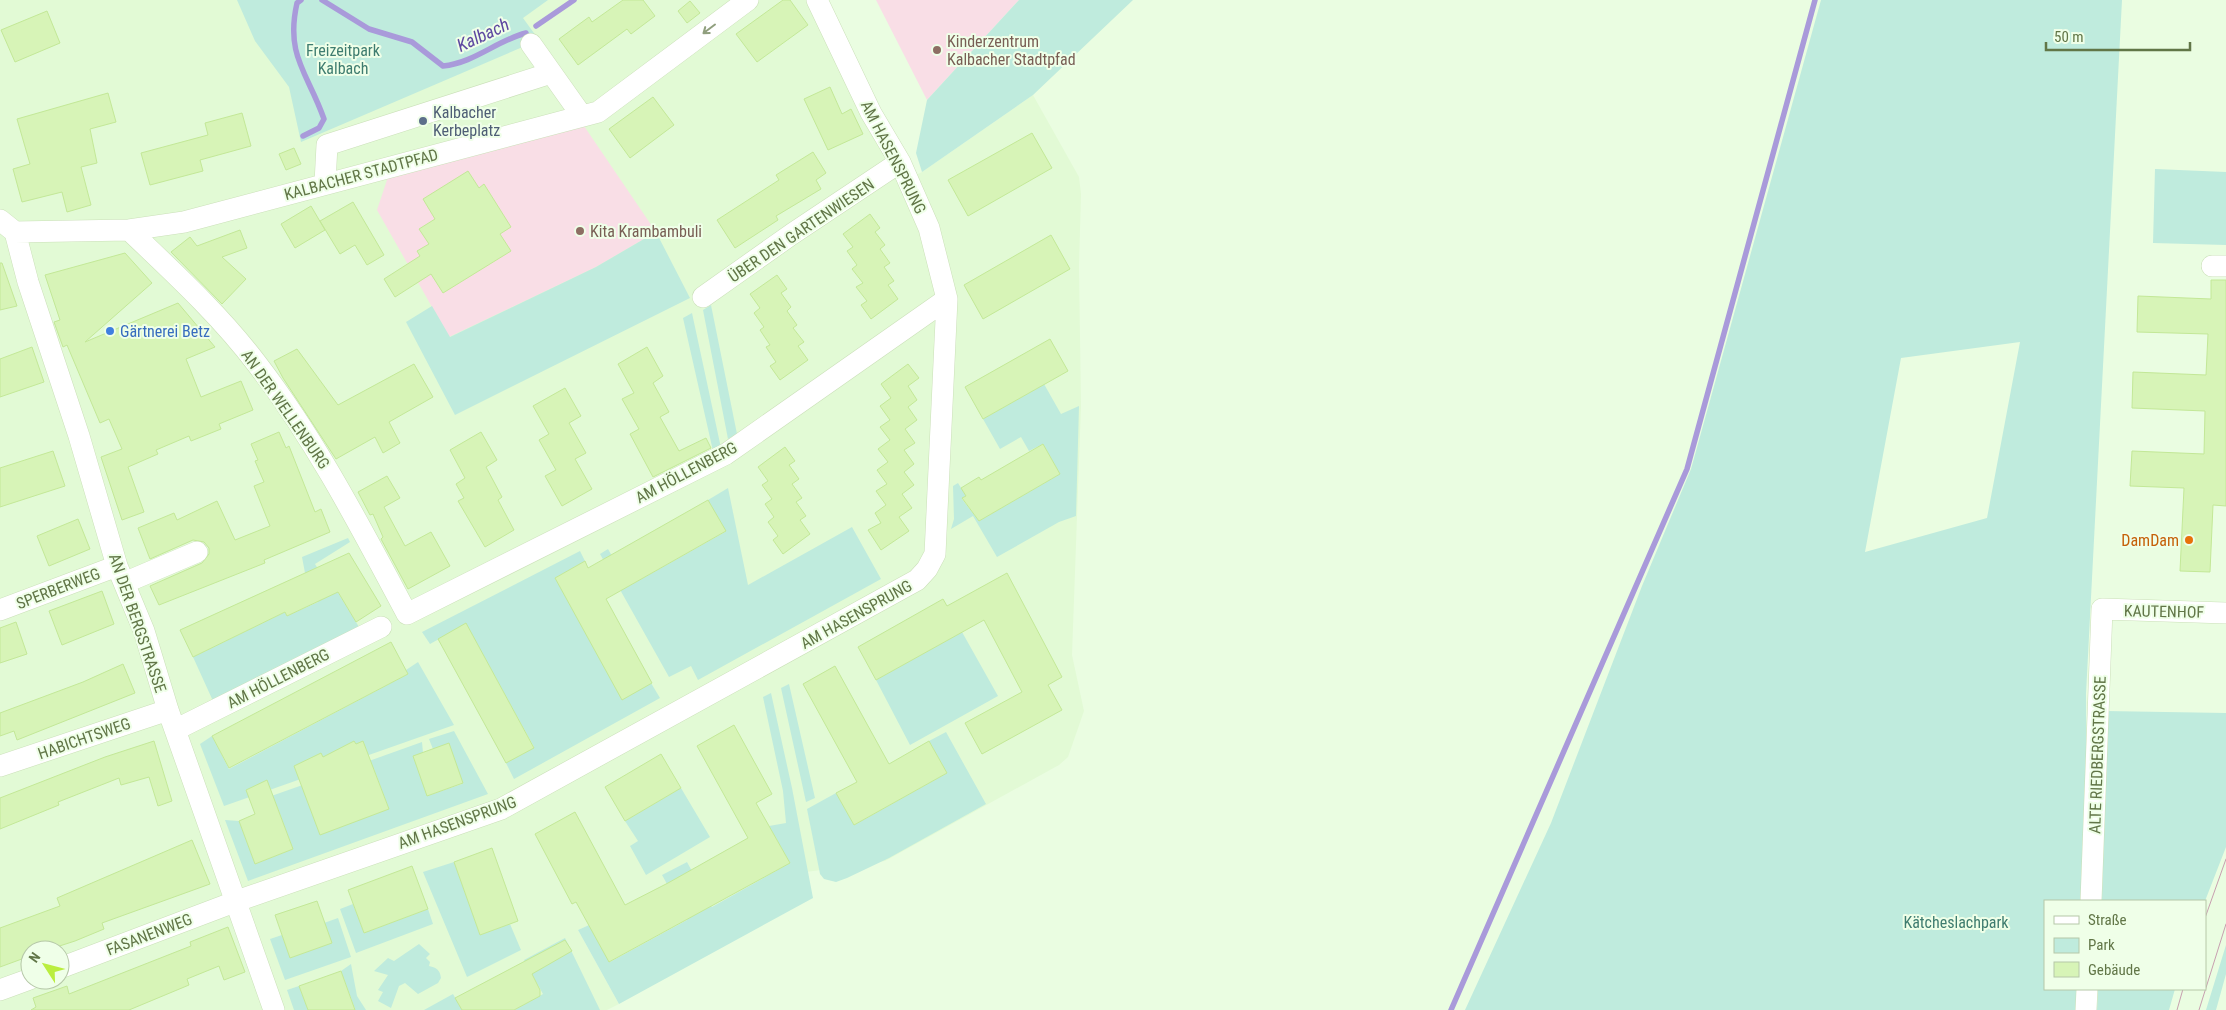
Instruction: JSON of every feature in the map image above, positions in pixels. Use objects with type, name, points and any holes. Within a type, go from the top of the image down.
[{"type":"street","name":"KALBACHER STADTPFAD","points":[[7,226],[129,230],[184,222],[598,112],[748,0]]},
{"type":"street","name":"AM HASENSPRUNG","points":[[237,901],[501,809],[917,580],[927,568],[935,554],[947,299],[929,228],[900,162],[871,113],[817,0]]},
{"type":"street","points":[[531,44],[582,116]]},
{"type":"street","points":[[325,183],[327,145],[551,73]]},
{"type":"street","name":"ÜBER DEN GARTENWIESEN","points":[[703,297],[792,234],[900,162]]},
{"type":"street","name":"AN DER BERGSTRASSE","points":[[7,226],[80,436],[120,574],[144,631],[168,710],[274,1010]]},
{"type":"street","name":"AN DER WELLENBURG","points":[[129,230],[222,323],[262,370],[298,420],[339,486],[407,614]]},
{"type":"street","name":"AM HÖLLENBERG","points":[[407,614],[726,454],[947,299]]},
{"type":"street","name":"SPERBERWEG","points":[[0,610],[197,552]]},
{"type":"street","name":"KAUTENHOF","points":[[2102,610],[2226,613]]},
{"type":"street","name":"ALTE RIEDBERGSTRASSE","points":[[2091,900],[2102,610]]},
{"type":"street","name":"AM HÖLLENBERG","points":[[175,730],[381,627]]},
{"type":"street","name":"HABICHTSWEG","points":[[0,766],[168,710]]},
{"type":"street","name":"FASANENWEG","points":[[70,964],[237,901]]},
{"type":"street","points":[[0,990],[20,983]]},
{"type":"street","points":[[2086,1010],[2087,990]]},
{"type":"shaded area","points":[[0,0],[815,0],[905,180],[922,172],[1033,95],[1079,177],[1081,194],[1079,267],[1081,406],[1072,655],[1084,711],[1068,757],[1059,765],[885,861],[806,872],[720,921],[687,862],[663,875],[695,933],[617,976],[589,925],[578,930],[619,1004],[607,1010],[0,1010]]},
{"type":"shaded area","name":"Kinderzentrum Kalbacher Stadtpfad","points":[[876,0],[1019,0],[927,100]]},
{"type":"shaded area","name":"Kita Krambambuli","points":[[582,123],[656,232],[596,267],[449,337],[377,210],[388,177]],"holes":[[[484,185],[500,234],[510,251],[443,293],[417,251],[429,244],[420,229]]]},
{"type":"green space","name":"Freizeitpark Kalbach","points":[[237,0],[548,0],[523,18],[539,40],[301,142],[289,87],[255,41]]},
{"type":"green space","points":[[1019,0],[1133,0],[1033,95],[922,172],[916,153],[927,100]]},
{"type":"green space","name":"Kätcheslachpark","points":[[1821,0],[2122,0],[2086,694],[2087,835],[2084,900],[2044,900],[2044,990],[2080,990],[2080,1010],[1465,1010],[1551,823],[1642,586],[1691,469]],"holes":[[[2020,342],[1987,518],[1865,552],[1901,358]]]},
{"type":"green space","points":[[2155,169],[2226,172],[2226,245],[2153,243]]},
{"type":"green space","points":[[656,232],[690,298],[455,415],[406,322],[432,306],[450,337],[596,267]]},
{"type":"green space","points":[[711,305],[737,434],[728,439],[703,310]]},
{"type":"green space","points":[[692,313],[721,448],[713,451],[683,318]]},
{"type":"green space","points":[[1044,384],[1061,414],[1079,406],[1076,516],[1059,522],[997,557],[973,516],[951,529],[954,519],[953,486],[958,483],[966,496],[962,499],[979,521],[1060,474],[1043,444],[1029,451],[1021,437],[1000,449],[983,419]]},
{"type":"green space","points":[[728,488],[748,585],[852,527],[881,579],[698,680],[691,666],[669,677],[600,554],[608,549],[629,586],[725,532],[708,500]]},
{"type":"green space","points":[[348,538],[350,542],[315,564],[325,580],[329,578],[359,627],[213,701],[193,657],[285,612],[287,616],[318,602],[305,573],[302,557]]},
{"type":"green space","points":[[580,551],[585,561],[555,578],[651,683],[660,698],[514,779],[506,763],[534,747],[466,624],[430,644],[422,632]]},
{"type":"green space","points":[[962,632],[998,696],[910,745],[876,680]]},
{"type":"green space","points":[[418,662],[454,725],[224,806],[200,744],[212,736],[229,769],[408,674],[406,670]]},
{"type":"green space","points":[[789,684],[815,798],[806,802],[781,688]]},
{"type":"green space","points":[[771,693],[792,788],[813,898],[619,1004],[578,930],[589,925],[610,962],[687,920],[662,875],[687,862],[712,907],[790,863],[769,826],[786,823],[783,791],[763,697]]},
{"type":"green space","points":[[2105,711],[2226,713],[2226,847],[2205,900],[2102,900]]},
{"type":"green space","points":[[454,731],[488,794],[248,881],[225,820],[239,821],[255,864],[293,849],[277,806],[260,800],[331,775],[305,795],[320,834],[389,809],[374,769],[344,781],[341,771],[422,742],[427,796],[462,784],[433,749],[429,739]]},
{"type":"green space","points":[[946,732],[986,804],[889,858],[847,878],[836,882],[824,879],[820,874],[807,809],[836,793],[854,825],[867,818],[947,773],[929,741]]},
{"type":"green space","points":[[681,788],[710,837],[646,875],[630,846],[638,841],[625,821]]},
{"type":"green space","points":[[454,862],[480,935],[510,924],[521,950],[467,977],[423,872]]},
{"type":"green space","points":[[353,904],[364,933],[428,909],[433,924],[356,953],[340,909]]},
{"type":"green space","points":[[338,918],[351,957],[285,980],[270,939],[282,935],[290,958],[331,943],[324,923]]},
{"type":"green space","points":[[565,938],[600,1010],[514,1010],[543,994],[524,960]]},
{"type":"green space","points":[[419,944],[430,954],[426,958],[430,962],[429,966],[440,973],[441,978],[438,983],[418,994],[405,983],[399,986],[391,1008],[378,1001],[383,992],[378,990],[388,975],[374,971],[388,958],[394,961]]},
{"type":"green space","points":[[2226,945],[2226,974],[2216,1010],[2206,1010]]},
{"type":"green space","points":[[351,964],[357,996],[366,1010],[353,1010],[355,1009],[341,971]]},
{"type":"green space","points":[[299,986],[308,1010],[294,1010],[287,990]]},
{"type":"green space","points":[[2098,990],[2175,990],[2169,1010],[2097,1010]]},
{"type":"green space","points":[[453,994],[462,1010],[424,1010]]},
{"type":"building","points":[[623,0],[643,0],[655,16],[631,34],[627,29],[578,65],[559,39],[589,17],[592,22]]},
{"type":"building","points":[[783,0],[790,0],[808,25],[757,62],[736,34]]},
{"type":"building","points":[[690,1],[700,13],[687,23],[678,11]]},
{"type":"building","points":[[47,11],[60,43],[15,62],[1,30]]},
{"type":"building","points":[[830,87],[842,114],[851,109],[863,134],[828,150],[804,99]]},
{"type":"building","points":[[108,93],[116,122],[90,129],[97,163],[81,167],[91,205],[67,212],[62,192],[22,202],[13,169],[30,164],[17,119]]},
{"type":"building","points":[[653,97],[674,125],[630,158],[609,129]]},
{"type":"building","points":[[242,113],[251,146],[200,160],[203,171],[150,185],[141,153],[208,135],[205,123]]},
{"type":"building","points":[[1032,133],[1052,168],[968,216],[948,180]]},
{"type":"building","points":[[294,148],[301,164],[286,170],[279,154]]},
{"type":"building","points":[[813,152],[826,173],[816,180],[821,189],[776,216],[778,220],[735,248],[717,220],[779,180],[776,175]]},
{"type":"building","points":[[468,171],[479,188],[484,184],[511,227],[500,234],[511,251],[443,293],[431,274],[395,297],[384,279],[420,256],[417,251],[429,244],[419,229],[435,219],[423,199]]},
{"type":"building","points":[[353,202],[384,255],[367,265],[355,245],[340,254],[320,221]]},
{"type":"building","points":[[311,206],[325,230],[295,248],[281,224]]},
{"type":"building","points":[[870,214],[880,228],[875,232],[885,245],[880,249],[890,263],[884,267],[894,281],[888,285],[898,299],[871,319],[861,305],[867,301],[856,287],[863,283],[852,269],[857,265],[847,251],[853,247],[843,234]]},
{"type":"building","points":[[240,230],[247,248],[222,257],[246,279],[222,304],[171,252],[190,237],[197,246]]},
{"type":"building","points":[[1051,235],[1070,269],[983,319],[964,285]]},
{"type":"building","points":[[125,253],[152,283],[85,342],[178,303],[215,347],[186,359],[201,397],[241,381],[253,410],[219,424],[221,429],[191,441],[189,436],[156,450],[158,454],[128,467],[144,512],[122,520],[101,457],[122,449],[109,419],[100,423],[67,345],[63,347],[54,322],[60,320],[45,275]]},
{"type":"building","points":[[0,263],[2,263],[17,306],[0,310]]},
{"type":"building","points":[[777,275],[787,289],[781,293],[791,307],[787,311],[797,325],[793,328],[804,342],[798,346],[808,360],[780,380],[770,366],[776,362],[766,347],[770,345],[760,330],[764,327],[754,313],[760,308],[750,294]]},
{"type":"building","points":[[2211,280],[2226,280],[2226,506],[2213,505],[2210,572],[2180,571],[2184,488],[2130,486],[2132,451],[2204,454],[2205,411],[2132,408],[2133,372],[2206,375],[2208,334],[2137,332],[2138,296],[2211,299]]},
{"type":"building","points":[[1050,339],[1068,371],[983,419],[965,387]]},
{"type":"building","points":[[32,347],[44,382],[0,397],[0,359]]},
{"type":"building","points":[[647,347],[663,376],[653,383],[669,412],[660,417],[679,451],[706,438],[711,448],[653,477],[630,434],[639,429],[622,399],[634,393],[618,364]]},
{"type":"building","points":[[297,349],[338,405],[414,364],[433,397],[389,422],[400,443],[383,453],[375,437],[336,459],[274,361]]},
{"type":"building","points":[[908,364],[919,378],[908,386],[917,400],[908,407],[917,420],[905,429],[915,443],[904,450],[914,464],[904,472],[914,485],[902,494],[912,508],[899,517],[909,531],[881,550],[868,530],[881,523],[875,513],[886,505],[876,491],[887,484],[877,470],[888,462],[878,449],[890,440],[880,427],[890,420],[880,406],[891,398],[881,384]]},
{"type":"building","points":[[565,388],[581,416],[569,423],[586,453],[575,459],[592,489],[562,506],[545,476],[556,470],[539,440],[549,434],[533,406]]},
{"type":"building","points":[[279,432],[286,448],[289,446],[315,512],[321,509],[330,532],[264,560],[265,563],[159,605],[150,586],[202,563],[209,554],[209,548],[204,542],[193,540],[150,559],[138,528],[174,513],[177,520],[217,501],[235,540],[270,526],[254,486],[264,482],[255,461],[258,460],[251,444]]},
{"type":"building","points":[[481,432],[497,460],[486,467],[502,497],[498,500],[514,530],[485,547],[458,501],[464,498],[456,484],[465,478],[450,450]]},
{"type":"building","points":[[1043,444],[1060,474],[979,521],[962,498],[966,496],[961,488],[979,477],[981,480]]},
{"type":"building","points":[[785,447],[795,461],[789,465],[799,479],[792,484],[802,498],[796,502],[806,516],[800,520],[810,534],[783,554],[773,540],[778,536],[768,522],[774,517],[765,504],[772,499],[762,485],[768,481],[758,467]]},
{"type":"building","points":[[53,451],[65,486],[0,507],[0,468]]},
{"type":"building","points":[[387,476],[400,498],[384,507],[405,546],[431,532],[450,566],[408,589],[381,539],[383,537],[373,514],[370,515],[358,492]]},
{"type":"building","points":[[708,500],[726,531],[606,599],[652,683],[622,700],[555,578],[585,561],[588,568]]},
{"type":"building","points":[[78,519],[90,549],[49,566],[37,536]]},
{"type":"building","points":[[349,553],[381,606],[356,622],[338,592],[287,616],[285,612],[193,657],[180,630]]},
{"type":"building","points":[[1007,573],[1062,677],[1048,685],[1062,710],[982,754],[965,723],[1022,692],[984,620],[876,680],[858,647],[943,599],[947,606]]},
{"type":"building","points":[[102,591],[114,624],[62,645],[49,611]]},
{"type":"building","points":[[16,622],[27,654],[0,663],[0,628]]},
{"type":"building","points":[[466,623],[534,748],[506,763],[438,639]]},
{"type":"building","points":[[391,642],[408,674],[229,768],[212,736]]},
{"type":"building","points":[[123,664],[135,693],[17,740],[14,731],[0,736],[0,713],[83,682]]},
{"type":"building","points":[[835,666],[889,764],[929,741],[947,773],[854,825],[836,793],[857,782],[803,684]]},
{"type":"building","points":[[734,725],[772,794],[756,803],[790,863],[609,962],[576,902],[572,904],[535,834],[575,812],[625,905],[668,883],[748,838],[697,746]]},
{"type":"building","points":[[154,741],[172,801],[158,806],[149,777],[121,785],[119,778],[58,802],[59,805],[0,829],[0,798],[105,757]]},
{"type":"building","points":[[354,741],[356,744],[363,741],[389,809],[320,835],[294,766],[321,753],[323,757]]},
{"type":"building","points":[[449,743],[463,783],[427,796],[413,756]]},
{"type":"building","points":[[661,754],[681,788],[625,821],[605,787]]},
{"type":"building","points":[[267,780],[293,849],[255,864],[239,821],[255,814],[246,790]]},
{"type":"building","points":[[192,840],[210,884],[102,923],[104,929],[70,943],[70,940],[20,940],[20,960],[0,967],[0,928],[60,906],[57,898]]},
{"type":"building","points":[[492,848],[518,921],[480,935],[454,862]]},
{"type":"building","points":[[412,866],[428,909],[364,933],[348,890]]},
{"type":"building","points":[[317,901],[332,943],[290,958],[275,915]]},
{"type":"building","points":[[228,927],[245,972],[224,980],[219,966],[187,979],[189,985],[129,1010],[31,1010],[36,1007],[33,998],[56,990],[68,990],[69,994],[191,946],[190,942]]},
{"type":"building","points":[[565,940],[572,951],[532,974],[540,990],[540,996],[514,1010],[462,1010],[455,998]]},
{"type":"building","points":[[341,971],[355,1010],[308,1010],[299,986]]},
{"type":"waterway","name":"Kalbach","points":[[301,0],[297,3],[294,21],[296,51],[324,119],[319,128],[303,136]]},
{"type":"waterway","name":"Kalbach","points":[[322,0],[369,29],[412,42],[443,66],[465,61],[526,33]]},
{"type":"waterway","name":"Kalbach","points":[[536,26],[574,0]]},
{"type":"waterway","points":[[1451,1010],[1687,469],[1815,0]]},
{"type":"tram line","points":[[2206,915],[2226,859]]},
{"type":"tram line","points":[[2206,988],[2226,924]]},
{"type":"tram line","points":[[2177,1010],[2183,990]]},
{"type":"tram line","points":[[2199,1010],[2205,990]]},
{"type":"place","name":"Kinderzentrum Kalbacher Stadtpfad","points":[[937,50]]},
{"type":"place","name":"Kalbacher Kerbeplatz","points":[[423,121]]},
{"type":"place","name":"Kita Krambambuli","points":[[580,231]]},
{"type":"place","name":"Gärtnerei Betz","points":[[110,331]]},
{"type":"place","name":"DamDam","points":[[2189,540]]}]
